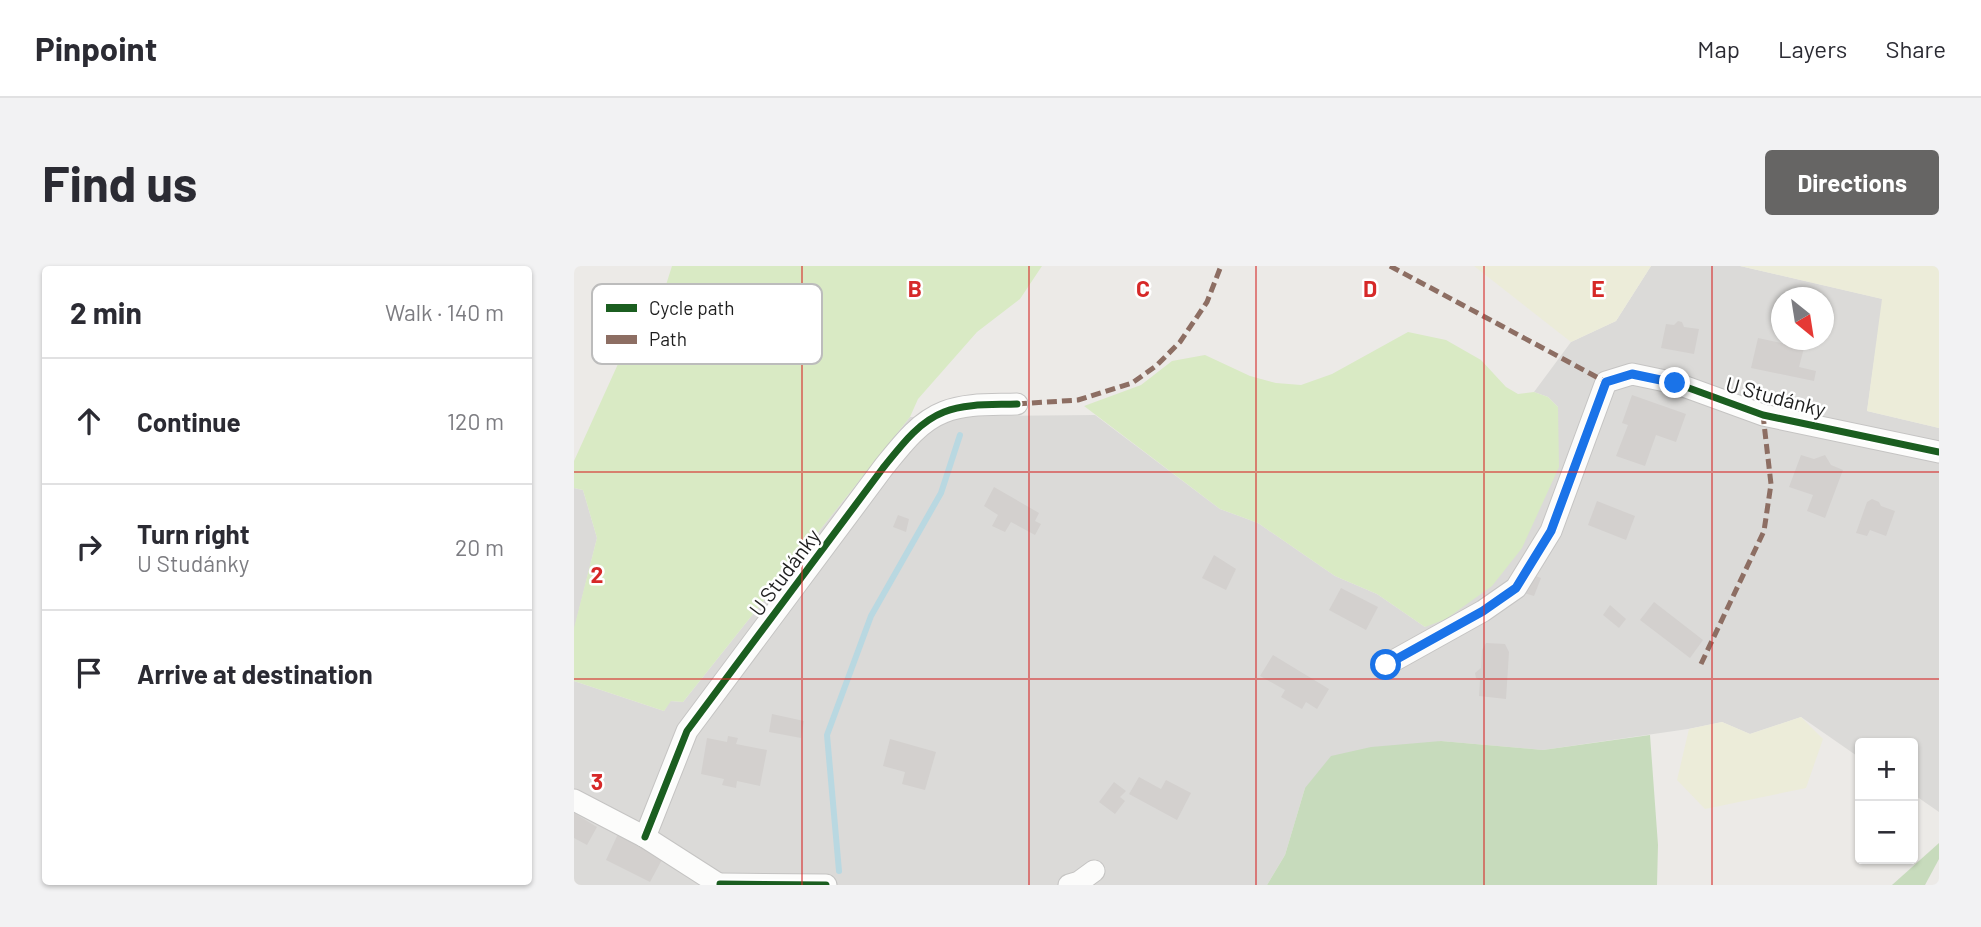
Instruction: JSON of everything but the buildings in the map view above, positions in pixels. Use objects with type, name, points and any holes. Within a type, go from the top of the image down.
[{"type":"street","name":"U Studánky","points":[[1386,665],[1483,611],[1516,588],[1551,531],[1606,382],[1632,374],[1653,378],[1675,383],[1763,415],[1939,452]]},
{"type":"street","name":"U Studánky","points":[[645,837],[688,731],[883,468],[913,433],[944,412],[970,406],[1017,404]]},
{"type":"street","points":[[574,800],[645,837],[720,884],[826,885]]},
{"type":"street","points":[[1069,885],[1079,882],[1094,871]]},
{"type":"shaded area","points":[[1651,266],[1740,266],[1831,287],[1771,287],[1771,350],[1834,350],[1834,288],[1883,299],[1867,411],[1939,428],[1939,812],[1918,797],[1918,738],[1855,738],[1855,755],[1801,717],[1750,734],[1722,722],[1543,750],[1441,741],[1305,788],[1285,855],[1267,885],[574,885],[574,681],[664,711],[670,701],[683,702],[910,417],[1095,415],[1220,509],[1258,523],[1335,576],[1377,594],[1425,627],[1558,436],[1558,407],[1548,397],[1534,392],[1571,342],[1616,321]]},
{"type":"shaded area","points":[[574,488],[583,490],[597,538],[574,630]]},
{"type":"green space","points":[[672,266],[1042,266],[1020,299],[977,332],[918,399],[910,417],[683,702],[671,701],[664,711],[574,681],[574,628],[597,538],[583,490],[574,488],[574,461],[618,364],[822,364],[822,284],[666,284]]},
{"type":"green space","points":[[1474,266],[1651,266],[1616,321],[1571,342]]},
{"type":"green space","points":[[1740,266],[1939,266],[1939,428],[1867,411],[1882,299]]},
{"type":"green space","points":[[1408,332],[1446,340],[1481,360],[1506,387],[1518,394],[1534,392],[1548,397],[1558,407],[1559,467],[1522,548],[1492,586],[1446,619],[1425,627],[1377,594],[1335,576],[1258,523],[1220,509],[1084,406],[1141,385],[1172,361],[1205,355],[1250,376],[1276,383],[1301,385],[1332,374]]},
{"type":"green space","points":[[1801,717],[1823,739],[1806,788],[1705,809],[1677,780],[1689,729],[1722,722],[1750,734]]},
{"type":"green space","points":[[1650,735],[1658,845],[1657,885],[1267,885],[1285,855],[1305,788],[1331,756],[1371,747],[1441,741],[1543,750]]},
{"type":"green space","points":[[1939,843],[1939,859],[1925,885],[1892,885],[1918,864]]},
{"type":"waterway","points":[[839,871],[827,735],[871,616],[941,493],[960,435]]},
{"type":"marked path","points":[[1017,404],[1078,400],[1132,383],[1156,366],[1180,342],[1207,302],[1221,266]]},
{"type":"marked path","points":[[1390,266],[1606,382]]},
{"type":"marked path","points":[[1701,664],[1764,531],[1771,484],[1763,415]]},
{"type":"cycle path","points":[[1386,665],[1483,611],[1516,588],[1551,531],[1606,382],[1632,374],[1675,383],[1763,415],[1939,452]]},
{"type":"cycle path","points":[[645,837],[687,731],[903,444],[926,422],[944,412],[971,406],[1017,404]]},
{"type":"cycle path","points":[[720,884],[826,885]]},
{"type":"route","points":[[1386,665],[1483,611],[1516,588],[1551,531],[1606,382],[1632,374],[1675,383]]}]
